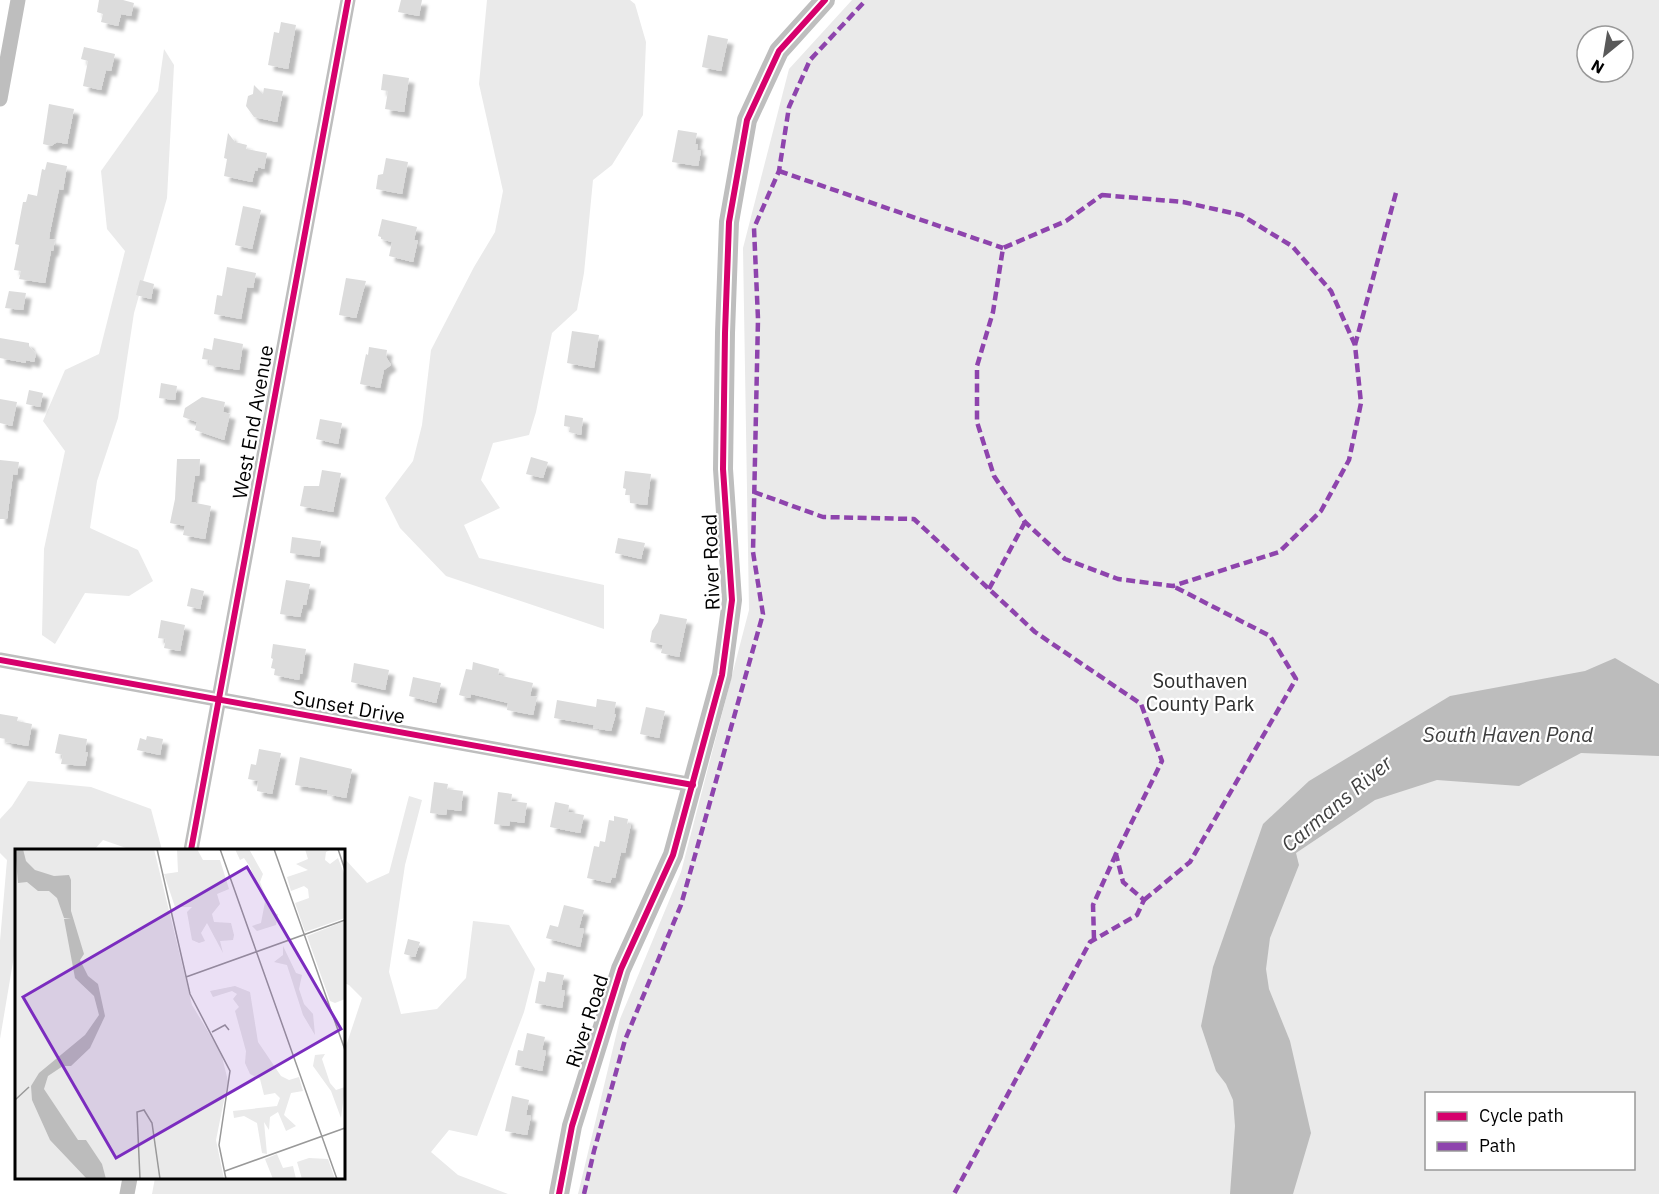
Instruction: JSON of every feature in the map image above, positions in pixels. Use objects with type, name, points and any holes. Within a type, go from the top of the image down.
[{"type":"street","points":[[0,99],[18,0]]},
{"type":"street","name":"West End Avenue","points":[[191,849],[348,0]]},
{"type":"street","name":"River Road","points":[[559,1194],[572,1126],[621,969],[673,855],[722,675],[732,600],[723,469],[729,222],[747,120],[779,51],[825,0]]},
{"type":"street","name":"Sunset Drive","points":[[0,660],[693,785]]},
{"type":"street","points":[[127,1194],[130,1179]]},
{"type":"green space","points":[[487,0],[630,0],[635,4],[646,42],[643,115],[612,165],[593,180],[584,273],[577,310],[552,333],[529,435],[493,443],[481,480],[500,508],[464,525],[479,558],[604,585],[604,629],[446,576],[400,528],[385,498],[413,461],[422,425],[431,350],[495,232],[503,191],[479,84]]},
{"type":"green space","name":"Southaven County Park","points":[[852,0],[1659,0],[1659,1194],[578,1194],[620,1019],[681,872],[749,610],[743,248],[789,69]]},
{"type":"green space","points":[[164,49],[174,65],[167,198],[134,313],[118,418],[97,481],[90,528],[138,550],[153,581],[129,596],[85,593],[55,644],[42,635],[44,549],[65,451],[43,421],[65,370],[99,354],[125,251],[107,229],[101,171],[158,91]]},
{"type":"green space","points":[[28,781],[91,787],[151,809],[162,849],[129,849],[103,840],[95,849],[15,849],[15,950],[0,1039],[0,941],[7,860],[0,853],[0,819],[12,806]]},
{"type":"green space","points":[[409,796],[422,800],[405,865],[389,972],[401,1014],[437,1009],[466,978],[473,921],[509,925],[535,969],[524,1012],[477,1136],[449,1130],[431,1152],[458,1175],[508,1194],[152,1194],[155,1179],[345,1179],[345,1049],[362,998],[345,983],[345,859],[367,883],[389,873]]},
{"type":"water","points":[[1615,658],[1659,684],[1659,756],[1581,753],[1519,786],[1437,780],[1375,800],[1296,853],[1299,865],[1270,938],[1266,969],[1269,989],[1290,1041],[1311,1133],[1293,1194],[1230,1194],[1235,1126],[1233,1100],[1226,1084],[1216,1071],[1201,1026],[1213,967],[1263,824],[1309,781],[1450,696],[1585,671]]},
{"type":"building","points":[[99,0],[123,0],[134,3],[131,16],[121,14],[118,26],[101,22],[103,14],[97,12]]},
{"type":"building","points":[[401,0],[422,0],[419,16],[398,12]]},
{"type":"building","points":[[281,22],[296,25],[288,69],[268,65],[274,32],[279,33]]},
{"type":"building","points":[[708,35],[728,39],[721,71],[702,67]]},
{"type":"building","points":[[84,47],[115,54],[111,71],[106,70],[101,90],[83,86],[88,61],[81,59]]},
{"type":"building","points":[[383,74],[409,78],[404,112],[385,109],[388,91],[381,90]]},
{"type":"building","points":[[254,85],[263,94],[264,88],[283,91],[277,122],[254,117],[246,106],[248,96],[253,94]]},
{"type":"building","points":[[49,104],[74,109],[67,144],[57,142],[51,146],[43,144]]},
{"type":"building","points":[[678,130],[697,133],[695,144],[698,144],[697,150],[701,151],[698,166],[672,162]]},
{"type":"building","points":[[228,133],[235,142],[247,145],[246,149],[267,153],[264,169],[258,167],[257,171],[255,170],[252,182],[224,176]]},
{"type":"building","points":[[386,158],[408,162],[402,194],[376,189],[378,175],[383,174]]},
{"type":"building","points":[[47,162],[67,166],[63,190],[59,189],[50,232],[49,239],[55,240],[45,283],[19,279],[21,271],[14,270],[19,245],[15,244],[23,202],[26,202],[28,194],[37,196],[42,169],[45,170]]},
{"type":"building","points":[[243,206],[261,210],[252,249],[235,245]]},
{"type":"building","points":[[382,219],[417,227],[414,240],[418,240],[413,262],[389,256],[392,242],[378,236]]},
{"type":"building","points":[[227,267],[256,273],[253,288],[247,287],[241,319],[214,314],[217,295],[222,296]]},
{"type":"building","points":[[346,278],[366,281],[356,318],[339,315]]},
{"type":"building","points":[[140,280],[154,284],[151,299],[136,295]]},
{"type":"building","points":[[9,291],[26,293],[23,310],[5,308]]},
{"type":"building","points":[[572,331],[599,335],[594,368],[567,363]]},
{"type":"building","points":[[0,338],[29,343],[36,354],[34,362],[26,360],[26,363],[0,358]]},
{"type":"building","points":[[214,338],[243,344],[239,370],[209,365],[210,360],[202,359],[204,348],[212,350]]},
{"type":"building","points":[[369,347],[387,350],[386,357],[391,365],[384,370],[380,388],[360,384]]},
{"type":"building","points":[[161,383],[177,386],[175,400],[159,398]]},
{"type":"building","points":[[29,390],[43,393],[40,407],[26,404]]},
{"type":"building","points":[[202,397],[225,402],[223,412],[230,414],[224,440],[195,430],[197,422],[183,417],[185,408]]},
{"type":"building","points":[[0,399],[17,402],[12,426],[0,423]]},
{"type":"building","points":[[565,415],[583,418],[581,435],[569,432],[570,427],[564,426]]},
{"type":"building","points":[[320,419],[342,423],[338,444],[316,439]]},
{"type":"building","points":[[531,457],[548,462],[543,478],[526,474]]},
{"type":"building","points":[[177,459],[200,459],[199,476],[195,476],[191,502],[211,506],[205,539],[183,535],[185,526],[170,523],[175,499]]},
{"type":"building","points":[[0,460],[19,462],[17,475],[13,474],[7,519],[0,519]]},
{"type":"building","points":[[322,470],[341,473],[333,512],[300,506],[304,486],[319,486]]},
{"type":"building","points":[[625,471],[651,474],[647,505],[630,503],[630,495],[625,495],[626,489],[623,488]]},
{"type":"building","points":[[292,537],[321,541],[319,557],[290,553]]},
{"type":"building","points":[[618,538],[645,543],[641,559],[615,553]]},
{"type":"building","points":[[286,580],[310,584],[306,605],[303,605],[300,617],[280,614]]},
{"type":"building","points":[[191,588],[204,591],[200,609],[187,606]]},
{"type":"building","points":[[660,614],[687,619],[679,657],[661,653],[663,645],[650,642],[652,631]]},
{"type":"building","points":[[161,620],[185,625],[180,651],[164,648],[166,639],[158,638]]},
{"type":"building","points":[[273,644],[306,649],[299,680],[274,675],[275,669],[271,668]]},
{"type":"building","points":[[473,662],[499,669],[498,675],[533,683],[530,696],[537,697],[533,715],[507,710],[508,703],[471,694],[470,698],[459,695],[466,669],[472,670]]},
{"type":"building","points":[[354,663],[389,670],[385,690],[351,682]]},
{"type":"building","points":[[413,677],[441,683],[436,703],[409,696]]},
{"type":"building","points":[[597,699],[616,702],[614,714],[616,714],[611,731],[593,728],[594,725],[554,718],[557,700],[596,707]]},
{"type":"building","points":[[646,707],[665,711],[659,738],[640,734]]},
{"type":"building","points":[[0,714],[18,717],[17,721],[32,724],[28,746],[6,742],[6,739],[0,738]]},
{"type":"building","points":[[59,734],[87,739],[85,752],[88,752],[85,766],[61,764],[63,755],[55,753]]},
{"type":"building","points":[[147,736],[163,739],[160,755],[137,750],[140,738],[146,740]]},
{"type":"building","points":[[259,749],[281,753],[272,794],[257,791],[258,781],[248,779],[251,764],[256,765]]},
{"type":"building","points":[[300,757],[352,769],[346,798],[327,794],[328,790],[295,785]]},
{"type":"building","points":[[434,782],[448,784],[447,789],[463,791],[461,811],[447,809],[446,815],[430,813]]},
{"type":"building","points":[[498,792],[512,794],[511,801],[527,803],[524,823],[510,821],[509,826],[494,824]]},
{"type":"building","points":[[555,802],[569,805],[568,812],[584,815],[580,833],[550,827]]},
{"type":"building","points":[[614,816],[628,819],[627,824],[631,824],[625,853],[621,852],[615,878],[612,877],[610,883],[587,878],[594,846],[599,847],[600,841],[605,842],[609,820],[614,821]]},
{"type":"building","points":[[564,905],[584,910],[579,928],[584,929],[580,947],[546,938],[550,925],[558,927]]},
{"type":"building","points":[[408,939],[420,942],[415,957],[404,954]]},
{"type":"building","points":[[547,972],[564,975],[561,990],[565,990],[562,1008],[535,1003],[539,981],[545,982]]},
{"type":"building","points":[[527,1033],[545,1037],[542,1050],[546,1051],[542,1071],[515,1065],[518,1050],[523,1051]]},
{"type":"building","points":[[512,1096],[529,1100],[526,1115],[531,1116],[527,1135],[505,1131]]},
{"type":"marked path","points":[[584,1194],[625,1040],[681,905],[763,614],[753,552],[758,319],[754,228],[779,171],[789,107],[810,60],[866,0]]},
{"type":"marked path","points":[[779,171],[1003,248]]},
{"type":"marked path","points":[[1355,345],[1397,189]]},
{"type":"marked path","points":[[1102,195],[1183,202],[1241,215],[1292,246],[1331,291],[1355,345],[1361,403],[1349,460],[1321,511],[1279,552],[1173,586],[1118,579],[1065,559],[1025,522],[994,476],[977,422],[977,366],[993,312],[1003,248],[1066,221],[1102,195]]},
{"type":"marked path","points":[[754,492],[823,517],[914,519],[1035,632],[1141,704],[1162,761],[1116,854],[1123,882],[1144,900],[1137,915],[1090,942],[954,1194]]},
{"type":"marked path","points":[[989,589],[1025,522]]},
{"type":"marked path","points":[[1144,900],[1190,862],[1296,679],[1270,636],[1173,586]]},
{"type":"marked path","points":[[1094,939],[1093,905],[1116,854]]},
{"type":"cycle path","points":[[191,849],[348,0]]},
{"type":"cycle path","points":[[559,1194],[572,1126],[621,969],[673,855],[722,675],[732,600],[723,469],[729,222],[747,120],[779,51],[825,0]]},
{"type":"cycle path","points":[[0,660],[693,785]]},
{"type":"water label","name":"South Haven Pond","points":[[1508,735]]},
{"type":"water label","name":"Carmans River","points":[[1337,804]]}]
